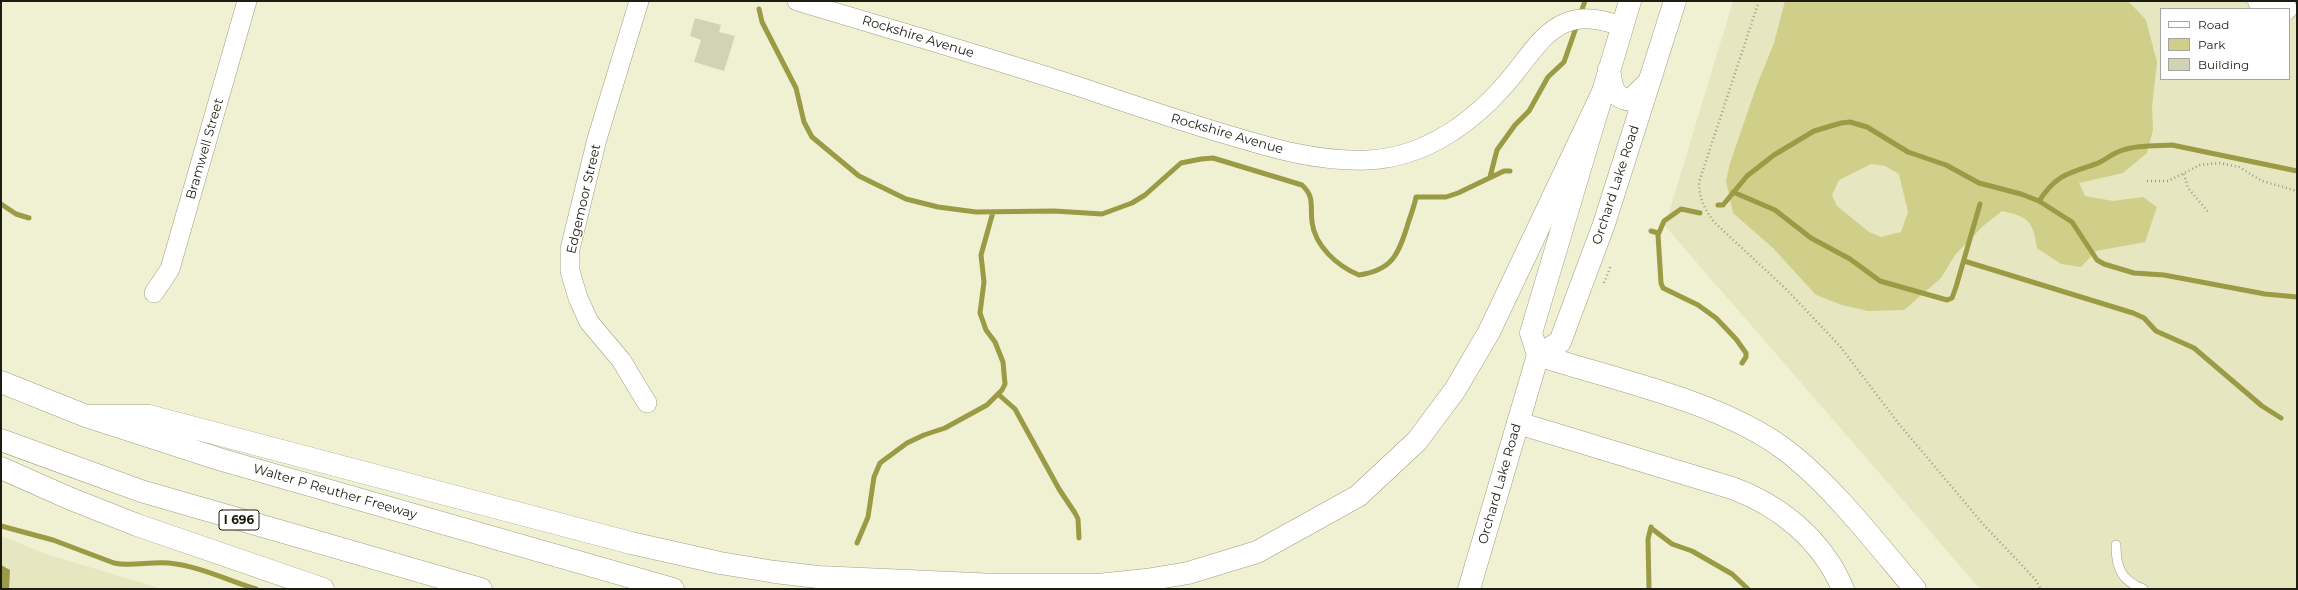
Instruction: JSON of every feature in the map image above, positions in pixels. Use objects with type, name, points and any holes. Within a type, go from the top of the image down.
[{"type":"main road","points":[[1630,1],[1531,333],[1538,355],[1653,390],[1710,410],[1732,419],[1784,449],[1820,481],[1914,589]]},
{"type":"main road","name":"Orchard Lake Road","points":[[1469,589],[1538,355],[1560,342],[1604,224],[1675,1]]},
{"type":"main road","points":[[2259,1],[2283,8]]},
{"type":"main road","points":[[1609,69],[1614,92],[1622,99],[1631,100],[1649,82]]},
{"type":"main road","points":[[86,416],[149,416],[631,543],[720,563],[775,572],[818,577],[997,585],[1098,585],[1146,580],[1188,573],[1257,552],[1358,496],[1417,441],[1455,390],[1489,332],[1602,94]]},
{"type":"main road","name":"Walter P Reuther Freeway","points":[[1,382],[86,416],[222,460],[673,589]]},
{"type":"main road","points":[[1518,423],[1732,488],[1765,502],[1795,523],[1806,534],[1826,558],[1843,589]]},
{"type":"main road","name":"I 696","points":[[1,440],[141,491],[481,589]]},
{"type":"main road","points":[[1,468],[71,499],[137,525],[323,589]]},
{"type":"street","name":"Bramwell Street","points":[[154,293],[170,269],[247,1]]},
{"type":"street","name":"Edgemoor Street","points":[[638,1],[596,147],[570,249],[570,271],[578,298],[589,322],[621,360],[647,404]]},
{"type":"street","name":"Rockshire Avenue","points":[[797,1],[1051,78],[1255,144],[1303,156],[1339,160],[1368,160],[1396,156],[1444,136],[1462,125],[1500,92],[1538,44],[1563,24],[1578,19],[1596,19],[1622,26]]},
{"type":"lane","points":[[2116,545],[2116,559],[2124,578],[2143,589]]},
{"type":"path","points":[[1759,1],[1699,182],[1699,196],[1704,208],[1714,222],[1786,289],[1839,345],[1860,373],[1881,397],[1899,424],[1983,524],[2034,579],[2041,589]]},
{"type":"path","points":[[2147,181],[2168,181],[2200,165],[2219,163],[2239,167],[2262,181],[2297,191]]},
{"type":"path","points":[[2184,174],[2188,188],[2209,213]]},
{"type":"shaded area","points":[[1733,1],[2297,1],[2297,589],[1980,589],[1665,226]]},
{"type":"shaded area","points":[[1,536],[46,554],[162,589],[1,589]]},
{"type":"shaded area","points":[[1,565],[10,570],[9,589],[1,589]]},
{"type":"green space","points":[[1785,1],[2124,1],[2130,3],[2146,20],[2157,62],[2152,107],[2153,130],[2147,153],[2123,173],[2079,183],[2085,196],[2113,201],[2143,197],[2157,207],[2145,242],[2096,251],[2081,267],[2061,264],[2037,248],[2034,232],[2024,218],[2002,211],[1983,226],[1955,255],[1941,278],[1904,310],[1868,311],[1842,305],[1816,295],[1773,248],[1733,213],[1726,181],[1730,163],[1757,85],[1774,43]],"holes":[[[1871,164],[1885,166],[1899,174],[1908,212],[1901,232],[1881,237],[1869,232],[1837,206],[1832,195],[1839,180]]]},
{"type":"building","points":[[695,18],[721,25],[719,32],[735,36],[724,71],[694,62],[701,40],[690,36]]},
{"type":"waterway","points":[[1580,15],[1585,1]]},
{"type":"waterway","points":[[759,9],[762,22],[796,88],[804,122],[812,137],[859,176],[906,199],[938,207],[976,212],[1054,211],[1102,214],[1132,203],[1145,195],[1181,163],[1213,158],[1302,185],[1309,194],[1314,231],[1322,247],[1335,261],[1359,275],[1370,273],[1379,269],[1392,260],[1404,237],[1416,197],[1446,197],[1458,193],[1504,171],[1510,171]]},
{"type":"waterway","points":[[1490,177],[1497,150],[1515,125],[1529,111],[1548,77],[1564,62],[1577,25]]},
{"type":"waterway","points":[[1718,205],[1723,205],[1747,176],[1774,155],[1814,131],[1841,123],[1850,122],[1867,127],[1908,152],[1946,165],[1979,183],[2021,194],[2039,201],[2072,222],[2097,260],[2104,264],[2134,273],[2164,275],[2265,294],[2297,297]]},
{"type":"waterway","points":[[2039,201],[2045,192],[2063,176],[2099,163],[2118,152],[2138,147],[2172,145],[2297,171]]},
{"type":"waterway","points":[[1733,192],[1775,210],[1811,238],[1850,259],[1880,281],[1947,300],[1952,298],[1956,287],[1980,204]]},
{"type":"waterway","points":[[1,204],[16,214],[29,218]]},
{"type":"waterway","points":[[1700,213],[1681,209],[1664,221],[1658,235],[1661,283],[1663,288],[1698,305],[1716,318],[1736,339],[1746,353],[1746,357],[1742,363]]},
{"type":"waterway","points":[[857,543],[868,517],[874,477],[880,463],[907,443],[945,428],[987,405],[1002,390],[1005,384],[1003,362],[995,342],[986,330],[980,313],[984,282],[981,255],[993,212]]},
{"type":"waterway","points":[[1651,231],[1658,233],[1658,235]]},
{"type":"waterway","points":[[1964,261],[2133,313],[2144,318],[2156,331],[2194,348],[2262,406],[2281,418]]},
{"type":"waterway","points":[[998,394],[1015,409],[1059,489],[1075,513],[1078,519],[1079,538]]},
{"type":"waterway","points":[[1,526],[53,540],[114,563],[169,563],[191,567],[256,589]]},
{"type":"waterway","points":[[1649,589],[1648,539],[1651,527]]},
{"type":"waterway","points":[[1651,528],[1672,544],[1692,551],[1732,574],[1748,589]]}]
